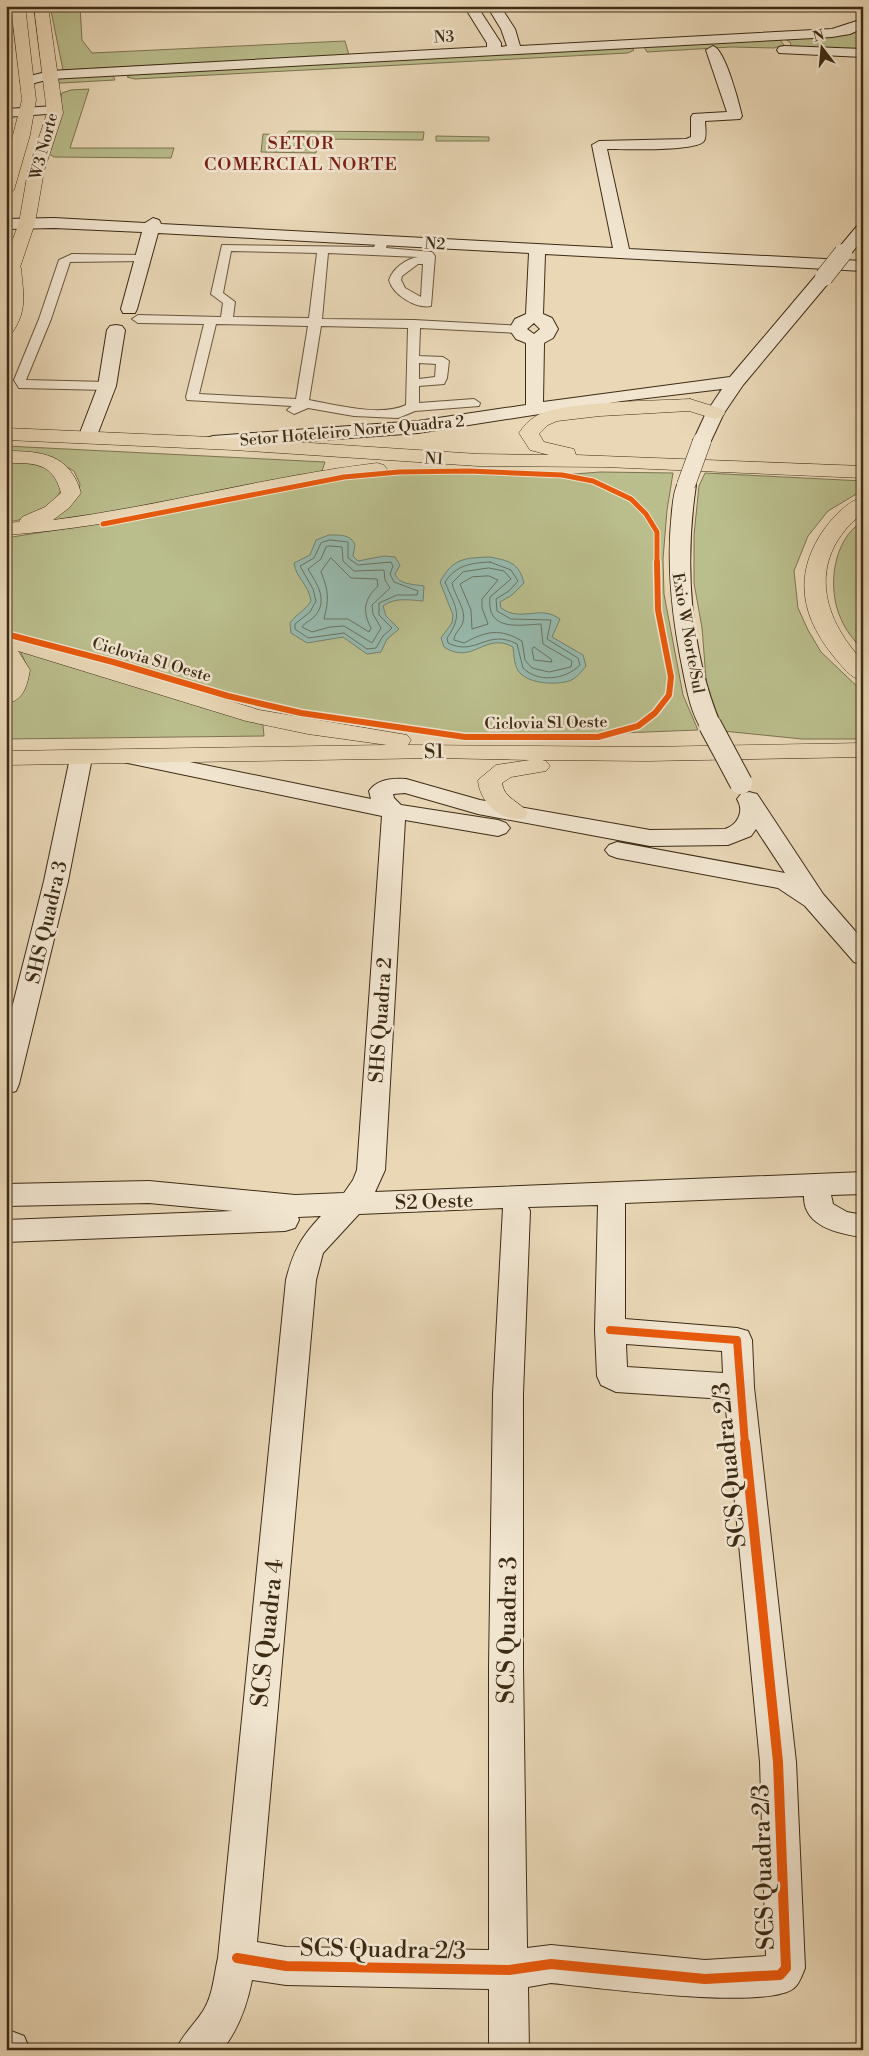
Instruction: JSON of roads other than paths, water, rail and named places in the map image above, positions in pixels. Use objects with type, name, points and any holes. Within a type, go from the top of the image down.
[{"type":"main road","name":"W3 Norte","points":[[6,190],[22,135],[28,106],[18,6]]},
{"type":"main road","name":"W3 Norte","points":[[9,275],[28,220],[37,167],[55,110],[41,6]]},
{"type":"main road","points":[[470,6],[494,47]]},
{"type":"main road","points":[[493,6],[508,29],[513,46]]},
{"type":"main road","points":[[21,23],[31,38],[46,41]]},
{"type":"main road","name":"N3","points":[[27,81],[639,49],[765,36],[832,33],[845,31],[863,23]]},
{"type":"main road","points":[[765,36],[780,38],[788,43],[789,45],[780,50]]},
{"type":"main road","points":[[22,45],[46,41]]},
{"type":"main road","name":"N3","points":[[123,77],[513,46],[863,53]]},
{"type":"main road","points":[[621,248],[599,145],[693,142],[698,139],[698,117],[730,117],[735,115],[712,50]]},
{"type":"main road","points":[[6,101],[55,110]]},
{"type":"main road","points":[[6,113],[28,106]]},
{"type":"main road","points":[[12,167],[23,170],[37,167]]},
{"type":"main road","name":"N2","points":[[6,219],[152,226],[381,242],[495,242],[723,259],[754,257]]},
{"type":"main road","name":"N2","points":[[6,224],[28,220]]},
{"type":"main road","points":[[87,438],[106,386],[116,330],[128,329],[134,314],[142,258],[152,226]]},
{"type":"main road","name":"N2","points":[[152,226],[320,243],[370,238],[381,242],[392,239],[537,250],[581,249]]},
{"type":"main road","name":"Exio W Norte/Sul","points":[[863,229],[736,382],[715,413],[702,441],[686,485],[681,516],[677,566],[679,591],[696,690],[710,725],[746,793],[814,900],[863,956]]},
{"type":"main road","points":[[495,242],[528,246],[537,250],[534,317]]},
{"type":"main road","points":[[621,248],[656,255]]},
{"type":"main road","points":[[581,249],[611,251],[621,248],[863,266]]},
{"type":"main road","points":[[754,257],[863,262]]},
{"type":"main road","points":[[6,329],[16,306],[9,275]]},
{"type":"main road","points":[[534,317],[546,322],[549,329],[547,334],[535,341],[522,335],[518,329],[521,323],[534,317]]},
{"type":"main road","points":[[535,341],[534,402],[545,412],[626,407],[686,398],[736,382]]},
{"type":"main road","points":[[686,398],[715,413]]},
{"type":"main road","name":"Setor Hoteleiro Norte Quadra 2","points":[[197,443],[359,431],[472,412],[545,412]]},
{"type":"main road","points":[[545,412],[541,421],[529,433],[538,446],[605,460]]},
{"type":"main road","name":"N1","points":[[6,434],[197,443],[478,460],[605,460],[863,472]]},
{"type":"main road","points":[[6,457],[36,459],[61,468],[68,478],[71,493],[54,512],[6,529]]},
{"type":"main road","points":[[6,529],[38,528],[100,520],[276,483],[341,472],[478,460]]},
{"type":"main road","points":[[863,503],[832,531],[825,541],[817,564],[814,584],[818,610],[824,624],[832,638],[863,674]]},
{"type":"main road","points":[[6,642],[33,647],[254,716],[308,727],[387,737],[437,750]]},
{"type":"main road","points":[[6,649],[19,670],[15,688],[6,697]]},
{"type":"main road","name":"S1","points":[[6,758],[437,750],[647,754],[863,750]]},
{"type":"main road","points":[[516,813],[504,806],[490,788],[490,780],[504,770],[524,766],[625,764],[647,754]]},
{"type":"main road","points":[[131,756],[394,811],[784,881],[797,887],[814,900]]},
{"type":"main road","name":"SHS Quadra 3","points":[[6,1084],[35,977],[72,813],[81,758]]},
{"type":"main road","points":[[394,811],[383,801],[381,790],[394,785],[406,786],[478,807],[650,838],[728,837],[743,831],[751,819],[746,793]]},
{"type":"main road","name":"SHS Quadra 2","points":[[344,1211],[363,1191],[371,1170],[394,811]]},
{"type":"main road","points":[[728,837],[739,842],[745,852],[732,872]]},
{"type":"main road","name":"S2 Oeste","points":[[6,1231],[260,1221],[344,1211],[863,1183]]},
{"type":"main road","name":"S2 Oeste","points":[[6,1195],[112,1190],[172,1193],[247,1203],[344,1211],[516,1211],[863,1195]]},
{"type":"main road","points":[[818,1197],[819,1209],[828,1217],[855,1225]]},
{"type":"main road","name":"SCS Quadra 2/3","points":[[612,1206],[610,1330],[612,1376],[616,1379],[739,1387]]},
{"type":"main road","name":"SCS Quadra 4","points":[[196,2050],[217,2025],[228,2002],[237,1958],[264,1654],[283,1480],[301,1280],[306,1257],[327,1227],[344,1211]]},
{"type":"main road","name":"SCS Quadra 3","points":[[508,2050],[506,1676],[508,1394],[516,1211]]},
{"type":"main road","points":[[260,1221],[284,1232],[306,1257]]},
{"type":"main road","name":"SCS Quadra 2/3","points":[[237,1958],[286,1966],[508,1970],[551,1964],[704,1979],[780,1975],[786,1968],[778,1762],[739,1387],[738,1340],[610,1330]]},
{"type":"street","points":[[381,242],[425,253],[429,256],[428,260]]},
{"type":"street","points":[[212,321],[192,397],[222,397],[220,404],[224,407],[297,410],[302,407],[305,375],[315,323],[320,243],[226,246],[216,294],[229,302],[226,321]]},
{"type":"street","points":[[106,386],[24,385],[20,380],[45,319],[65,260],[72,257],[142,258]]},
{"type":"street","points":[[134,314],[212,321],[414,324],[518,329]]},
{"type":"street","points":[[412,407],[414,324]]},
{"type":"street","points":[[412,383],[439,381],[442,378],[443,361],[413,359]]},
{"type":"street","points":[[302,403],[354,412],[398,414],[412,407],[472,412]]},
{"type":"street","points":[[354,412],[359,431]]},
{"type":"water","points":[[329,535],[350,538],[355,544],[353,556],[358,561],[384,556],[395,557],[400,565],[395,574],[397,578],[407,583],[424,586],[423,601],[397,600],[383,606],[386,616],[399,629],[387,639],[381,652],[367,654],[343,637],[307,643],[291,633],[290,623],[311,601],[308,590],[297,573],[294,563],[310,555],[316,540]]},
{"type":"water","points":[[490,557],[513,564],[522,576],[524,583],[512,595],[500,602],[501,608],[516,614],[545,613],[560,619],[552,637],[583,655],[586,666],[579,675],[569,681],[557,683],[543,683],[524,677],[517,668],[513,647],[503,643],[494,643],[463,653],[454,652],[444,647],[441,638],[452,623],[453,615],[440,582],[450,568],[460,561]]},
{"type":"district","name":"SETOR COMERCIAL NORTE","points":[[301,153]]}]
